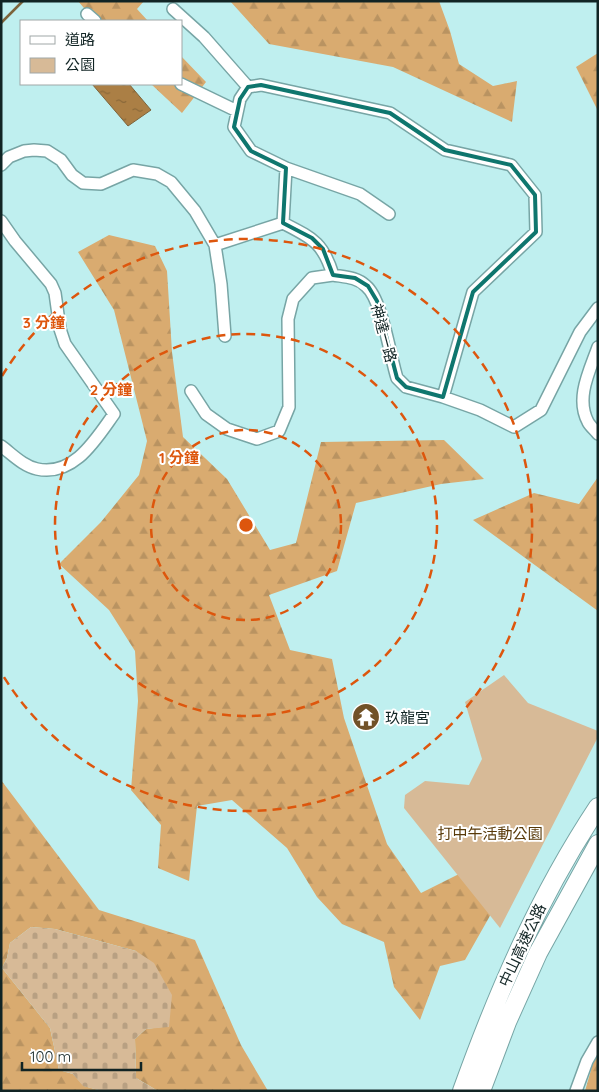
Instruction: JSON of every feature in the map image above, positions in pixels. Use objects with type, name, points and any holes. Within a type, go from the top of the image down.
[{"type":"highway","name":"中山高速公路","points":[[462,1091],[484,1031],[535,914],[598,808]]},
{"type":"highway","name":"中山高速公路","points":[[481,1091],[507,1022],[538,953],[598,844]]},
{"type":"street","points":[[173,9],[204,37],[248,87]]},
{"type":"street","points":[[182,84],[237,111]]},
{"type":"street","points":[[248,87],[261,86],[390,112],[445,150],[511,165],[535,195],[536,232],[473,292],[443,397]]},
{"type":"street","points":[[248,87],[240,99],[234,128],[251,151],[286,168],[360,194],[389,214]]},
{"type":"street","points":[[1,165],[9,157],[24,151],[47,151],[61,160],[72,175],[84,183],[101,184],[133,170],[157,174],[171,182],[194,211],[215,245],[221,284],[225,336]]},
{"type":"street","points":[[283,223],[286,168]]},
{"type":"street","points":[[1,221],[51,284],[56,293],[60,329],[65,344],[114,414],[83,453],[60,469],[37,469],[22,463],[1,446]]},
{"type":"street","points":[[191,391],[206,414],[226,429],[257,439],[279,431],[288,407],[288,319],[293,299],[312,278],[333,275],[323,249],[312,238],[283,223],[215,245]]},
{"type":"street","name":"神達一路","points":[[333,275],[355,278],[368,286],[377,301],[397,378],[406,387],[480,410],[514,427],[541,410],[580,332],[598,308]]},
{"type":"street","points":[[598,347],[584,387],[582,404],[588,423],[598,434]]},
{"type":"street","points":[[576,1091],[587,1061],[598,1042]]},
{"type":"highlighted area","points":[[261,85],[390,113],[445,150],[511,165],[535,195],[536,232],[473,292],[443,397],[406,387],[397,378],[377,301],[368,286],[355,278],[333,275],[323,249],[312,238],[283,223],[286,168],[251,151],[234,127],[240,99],[248,87]]},
{"type":"green space","points":[[78,1],[144,1],[137,9],[147,20],[94,20]]},
{"type":"green space","points":[[230,1],[439,1],[459,64],[493,86],[517,81],[512,122],[393,67],[269,44]]},
{"type":"green space","points":[[598,53],[598,111],[576,67]]},
{"type":"green space","points":[[182,57],[206,82],[182,113],[152,85],[182,85]]},
{"type":"green space","points":[[109,235],[155,246],[167,271],[172,352],[183,437],[227,479],[270,550],[296,543],[321,442],[444,440],[484,479],[441,484],[356,503],[337,571],[269,595],[290,650],[332,659],[344,718],[387,844],[421,893],[463,872],[491,914],[465,960],[440,966],[420,1020],[394,987],[384,942],[342,924],[317,897],[287,848],[232,800],[197,806],[189,881],[158,868],[161,825],[131,790],[138,701],[135,651],[109,610],[59,564],[101,522],[139,475],[147,441],[114,310],[78,252]]},
{"type":"green space","points":[[598,477],[598,611],[473,520],[534,493],[579,504]]},
{"type":"green space","name":"打中午活動公園","points":[[504,675],[528,703],[598,731],[598,737],[500,928],[404,808],[405,795],[425,781],[469,785],[482,759],[465,702]]},
{"type":"green space","points":[[1,780],[99,910],[195,940],[241,1045],[268,1091],[158,1091],[136,1078],[135,1039],[146,1029],[169,1026],[136,951],[55,929],[31,927],[10,943],[7,958],[2,968],[50,1028],[59,1070],[73,1074],[84,1086],[102,1091],[1,1091]]},
{"type":"green space","points":[[31,927],[55,929],[136,951],[154,963],[172,995],[169,1027],[146,1029],[135,1039],[136,1078],[158,1091],[102,1091],[83,1086],[73,1074],[59,1070],[50,1028],[2,968],[7,958],[10,943]]},
{"type":"green space","points":[[598,1055],[598,1091],[585,1091],[593,1063]]},
{"type":"water","points":[[93,85],[130,85],[151,110],[128,126]]},
{"type":"waterway","points":[[1,23],[23,1]]},
{"type":"place","name":"玖龍宮","points":[[366,717]]}]
